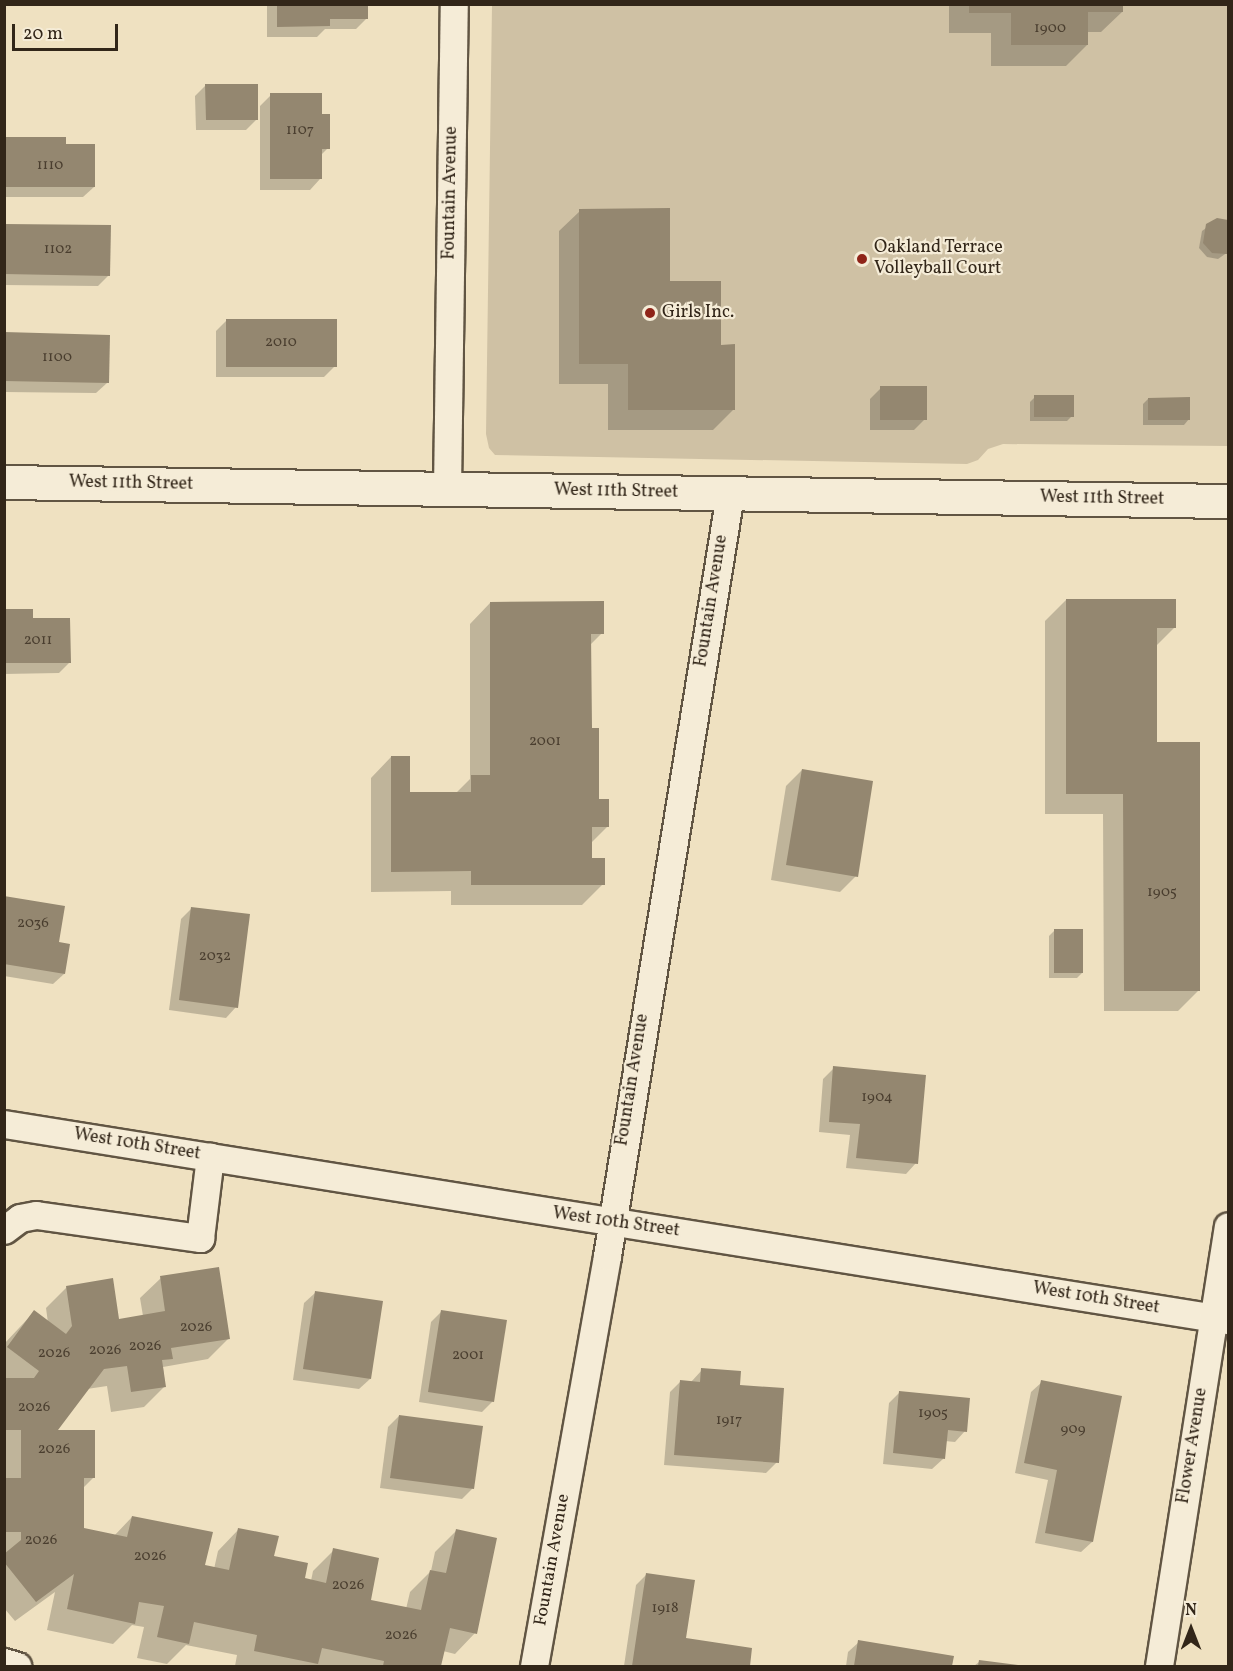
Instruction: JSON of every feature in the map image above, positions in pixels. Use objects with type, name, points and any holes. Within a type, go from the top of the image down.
[{"type":"main road","name":"West 11th Street","points":[[4,482],[1228,501]]},
{"type":"street","name":"Fountain Avenue","points":[[447,489],[454,4]]},
{"type":"street","name":"Fountain Avenue","points":[[534,1666],[612,1222],[730,494]]},
{"type":"street","name":"West 10th Street","points":[[4,1124],[1221,1319]]},
{"type":"street","points":[[4,1230],[20,1218],[43,1215],[200,1238],[210,1157]]},
{"type":"street","name":"Flower Avenue","points":[[1159,1666],[1221,1319],[1228,1226]]},
{"type":"street","points":[[4,1662],[17,1666]]},
{"type":"shaded area","points":[[492,5],[1228,5],[1228,446],[1003,444],[988,449],[978,460],[967,464],[495,455],[489,448],[486,434]]},
{"type":"building","points":[[277,4],[368,4],[368,19],[330,19],[330,26],[277,27]]},
{"type":"building","points":[[969,4],[1123,4],[1123,12],[1088,12],[1088,45],[1011,45],[1011,13],[969,13]]},
{"type":"building","points":[[205,84],[258,84],[258,120],[206,120]]},
{"type":"building","points":[[270,93],[322,93],[322,114],[330,114],[330,149],[322,149],[322,179],[270,179]]},
{"type":"building","points":[[4,137],[66,137],[66,144],[95,144],[95,187],[4,187]]},
{"type":"building","name":"Girls Inc.","points":[[670,208],[670,281],[721,281],[721,345],[735,344],[735,410],[628,410],[628,364],[579,364],[579,209]]},
{"type":"building","points":[[1217,218],[1228,220],[1227,254],[1212,253],[1203,243],[1206,224]]},
{"type":"building","points":[[4,224],[111,225],[110,276],[4,274]]},
{"type":"building","points":[[226,319],[337,319],[337,367],[226,367]]},
{"type":"building","points":[[4,332],[110,335],[109,383],[4,381]]},
{"type":"building","points":[[880,386],[927,386],[927,420],[880,420]]},
{"type":"building","points":[[1034,395],[1074,395],[1074,417],[1034,417]]},
{"type":"building","points":[[1190,397],[1190,420],[1148,420],[1148,398]]},
{"type":"building","points":[[1066,599],[1176,599],[1176,628],[1157,628],[1157,742],[1200,742],[1200,991],[1124,991],[1123,794],[1066,794]]},
{"type":"building","points":[[604,601],[604,634],[591,634],[592,728],[599,728],[599,799],[609,799],[609,827],[592,827],[592,858],[605,858],[605,885],[471,885],[471,871],[391,872],[391,756],[410,756],[410,792],[471,792],[471,775],[490,775],[490,602]]},
{"type":"building","points":[[4,609],[33,609],[33,618],[70,618],[71,663],[4,663]]},
{"type":"building","points":[[802,769],[873,781],[858,877],[786,865]]},
{"type":"building","points":[[4,896],[65,906],[59,942],[70,944],[65,974],[4,964]]},
{"type":"building","points":[[191,907],[250,914],[238,1008],[179,1000]]},
{"type":"building","points":[[1054,929],[1083,929],[1083,973],[1054,973]]},
{"type":"building","points":[[833,1066],[926,1075],[918,1164],[856,1158],[860,1124],[829,1122]]},
{"type":"building","points":[[219,1267],[230,1339],[171,1348],[173,1359],[162,1360],[166,1387],[131,1392],[127,1366],[104,1369],[58,1430],[95,1430],[95,1478],[84,1478],[84,1528],[127,1537],[132,1516],[213,1532],[205,1565],[229,1570],[238,1528],[279,1536],[274,1556],[308,1563],[305,1578],[326,1583],[333,1548],[379,1558],[371,1600],[421,1610],[430,1570],[446,1573],[456,1529],[497,1538],[477,1634],[450,1628],[441,1666],[383,1666],[384,1661],[322,1648],[318,1664],[254,1651],[257,1635],[194,1622],[189,1644],[157,1637],[164,1606],[139,1602],[135,1624],[67,1609],[74,1574],[36,1602],[4,1562],[4,1554],[21,1540],[21,1532],[4,1532],[4,1478],[21,1478],[21,1430],[4,1430],[4,1378],[34,1378],[39,1371],[7,1347],[34,1310],[66,1334],[72,1326],[66,1286],[113,1278],[119,1319],[165,1311],[160,1276]]},
{"type":"building","points":[[315,1291],[383,1301],[371,1379],[303,1369]]},
{"type":"building","points":[[441,1310],[507,1320],[494,1402],[428,1392]]},
{"type":"building","points":[[701,1368],[741,1371],[740,1385],[784,1388],[779,1463],[674,1455],[680,1380],[700,1382]]},
{"type":"building","points":[[1041,1380],[1122,1396],[1093,1542],[1045,1533],[1057,1470],[1024,1463]]},
{"type":"building","points":[[899,1391],[970,1398],[967,1432],[948,1430],[945,1459],[893,1453]]},
{"type":"building","points":[[399,1415],[483,1426],[474,1489],[390,1478]]},
{"type":"building","points":[[646,1573],[695,1580],[686,1638],[752,1648],[750,1666],[632,1666]]},
{"type":"building","points":[[858,1640],[954,1656],[952,1666],[854,1666]]},
{"type":"building","points":[[979,1660],[1018,1665],[1018,1666],[978,1666]]},
{"type":"place","name":"Oakland Terrace Volleyball Court","points":[[862,259]]},
{"type":"place","name":"Girls Inc.","points":[[650,313]]}]
